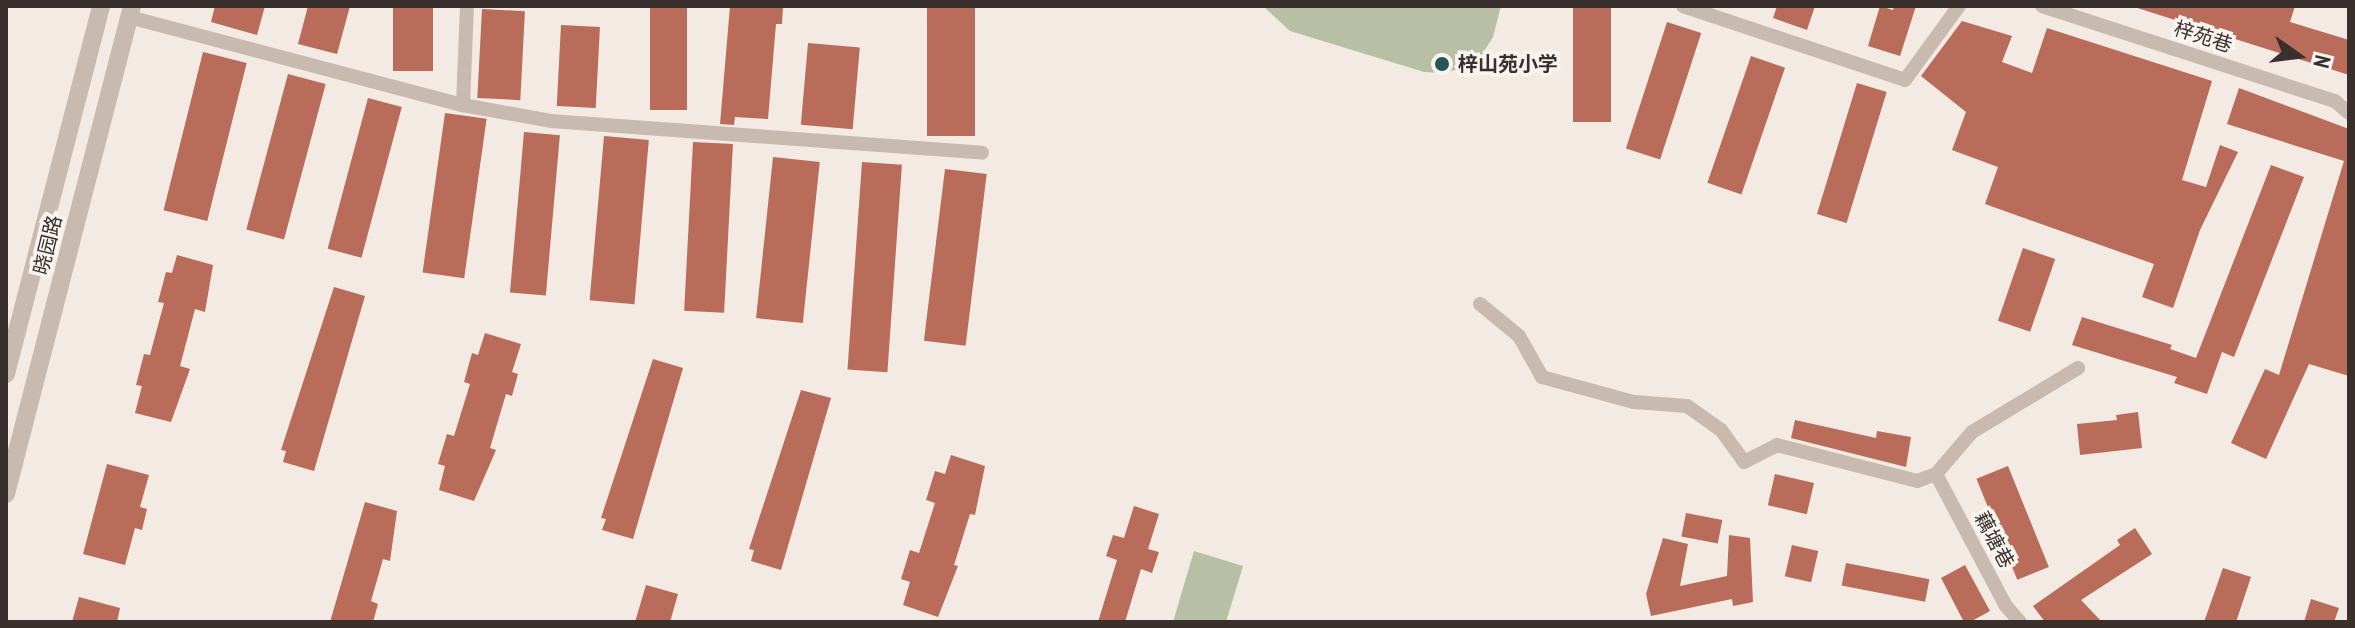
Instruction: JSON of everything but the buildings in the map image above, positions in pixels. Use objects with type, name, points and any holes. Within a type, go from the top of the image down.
[{"type":"street","name":"晓园路","points":[[6,374],[101,6]]},
{"type":"street","points":[[463,105],[467,6]]},
{"type":"street","points":[[1683,6],[1905,80],[1959,6]]},
{"type":"street","name":"梓苑巷","points":[[2042,6],[2335,101],[2349,113]]},
{"type":"street","name":"晓园路","points":[[6,494],[130,12]]},
{"type":"street","points":[[130,12],[463,105],[551,121],[982,153]]},
{"type":"street","points":[[1480,304],[1519,336],[1542,377],[1634,402],[1687,406],[1721,430],[1744,462],[1777,445],[1917,481],[1936,474],[1972,432],[2078,368]]},
{"type":"street","name":"藕塘巷","points":[[1936,474],[2020,622]]},
{"type":"green space","points":[[1263,6],[1501,6],[1493,37],[1476,64],[1444,73],[1424,72],[1290,31]]},
{"type":"green space","points":[[1194,551],[1243,566],[1226,622],[1173,622]]},
{"type":"place","name":"梓山苑小学","points":[[1442,64]]}]
